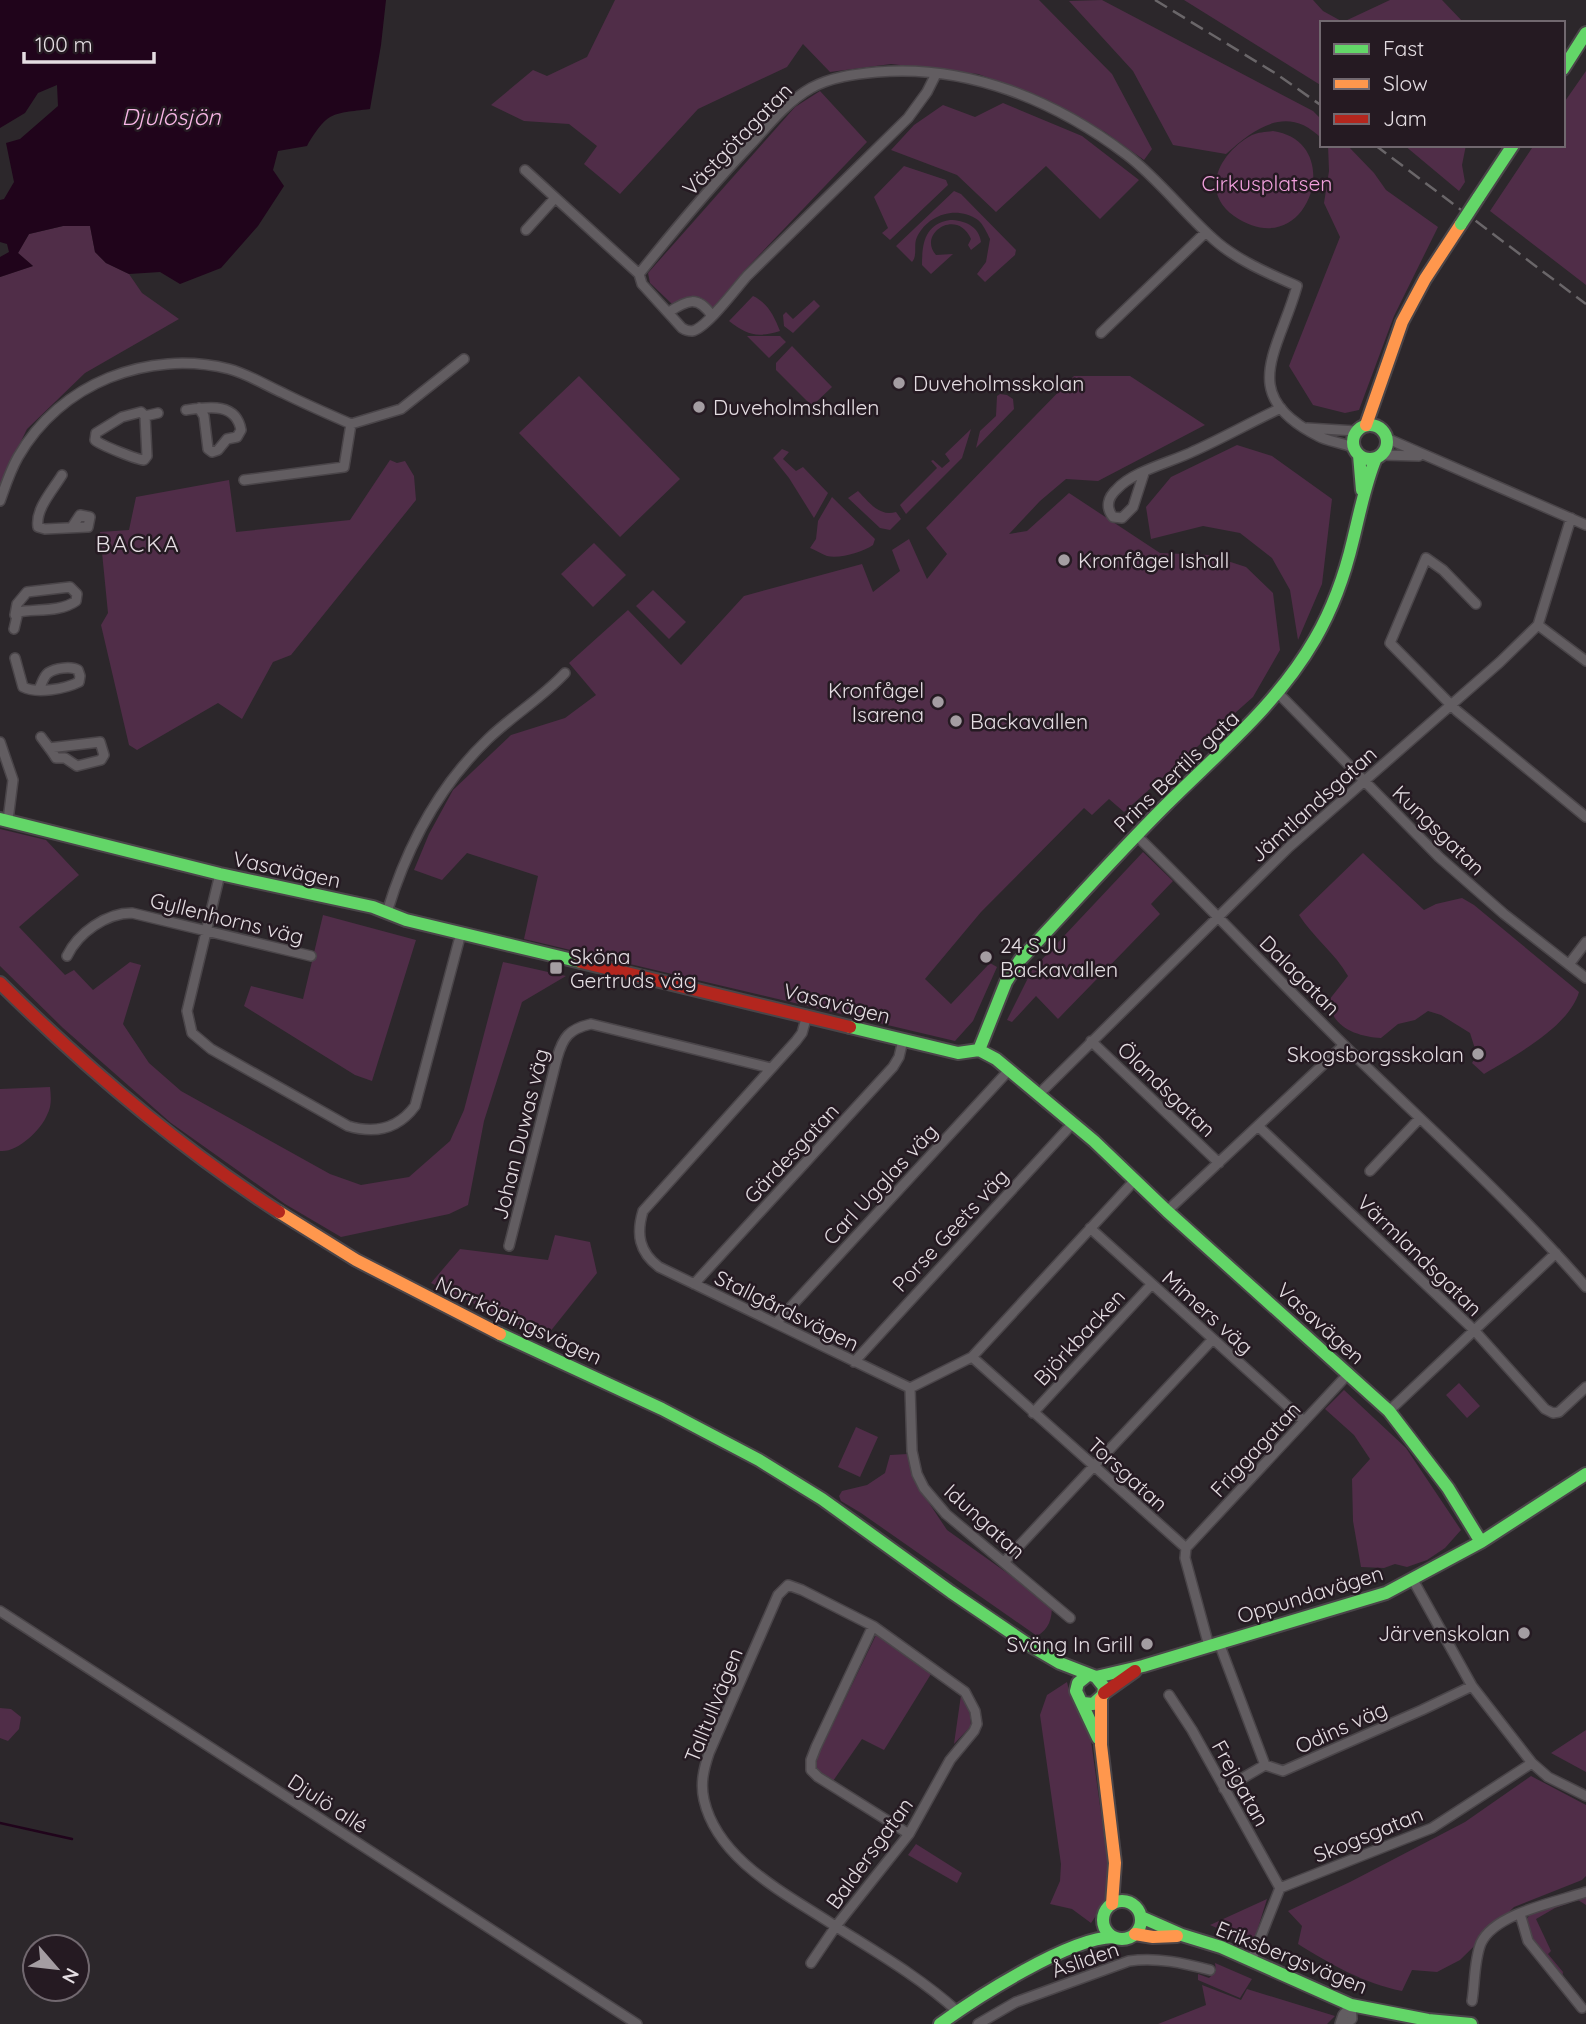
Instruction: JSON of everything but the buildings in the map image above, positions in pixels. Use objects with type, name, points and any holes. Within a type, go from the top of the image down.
[{"type":"main road","points":[[1565,66],[1586,33]]},
{"type":"main road","points":[[1379,393],[1386,446],[1379,456],[1368,459],[1356,452],[1353,438],[1379,393],[1396,336],[1406,313],[1429,272],[1512,147]]},
{"type":"main road","points":[[1361,428],[1373,425],[1385,434]]},
{"type":"main road","name":"Prins Bertils gata","points":[[1356,452],[1362,498]]},
{"type":"main road","name":"Prins Bertils gata","points":[[979,1050],[992,1014],[1016,964],[1128,843],[1254,723],[1300,665],[1326,618],[1348,559],[1362,498],[1379,456]]},
{"type":"main road","name":"Vasavägen","points":[[4,819],[220,874],[387,912],[406,920],[958,1053],[979,1050],[1010,1069],[1073,1123],[1389,1411],[1441,1478],[1481,1542]]},
{"type":"main road","name":"Norrköpingsvägen","points":[[0,983],[54,1037],[154,1124],[204,1163],[287,1219],[414,1292],[654,1404],[750,1455],[805,1487],[936,1582],[1047,1656],[1092,1676]]},
{"type":"main road","name":"Oppundavägen","points":[[1092,1676],[1143,1667],[1386,1593],[1481,1542],[1586,1474]]},
{"type":"main road","name":"Norrköpingsvägen","points":[[1047,1656],[1077,1687]]},
{"type":"main road","name":"Oppundavägen","points":[[1102,1696],[1143,1667]]},
{"type":"main road","points":[[1101,1745],[1078,1696],[1077,1687],[1080,1680],[1092,1676],[1103,1683],[1101,1745],[1115,1863],[1112,1904]]},
{"type":"main road","points":[[1083,1703],[1093,1704],[1102,1696]]},
{"type":"main road","points":[[1115,1863],[1128,1902]]},
{"type":"main road","points":[[940,2024],[1002,1983],[1073,1948],[1105,1937],[1122,1939],[1135,1934],[1141,1917],[1137,1909],[1128,1902],[1112,1904],[1103,1920],[1073,1948]]},
{"type":"main road","name":"Eriksbergsvägen","points":[[1141,1917],[1182,1936],[1213,1944],[1385,2018],[1471,2024]]},
{"type":"main road","points":[[1103,1920],[1107,1931],[1113,1937]]},
{"type":"main road","name":"Eriksbergsvägen","points":[[1135,1934],[1153,1937],[1182,1936]]},
{"type":"street","name":"Västgötagatan","points":[[639,274],[744,152],[785,108],[810,88],[861,73],[906,71],[970,78],[1034,99],[1098,133],[1138,164],[1221,245],[1268,273],[1297,286],[1268,370],[1271,394],[1280,408]]},
{"type":"street","points":[[526,170],[639,274],[642,284],[682,328],[691,331],[700,328],[730,298],[747,276],[908,118],[936,74]]},
{"type":"street","points":[[526,230],[555,198]]},
{"type":"street","points":[[1101,333],[1206,232]]},
{"type":"street","points":[[669,312],[687,302],[695,301],[701,303],[712,316]]},
{"type":"street","points":[[0,501],[18,458],[53,412],[75,394],[99,381],[151,365],[183,363],[232,369],[351,424],[401,409],[464,359]]},
{"type":"street","points":[[186,410],[199,408],[214,408],[230,412],[238,418],[241,430],[237,437],[227,439],[212,453],[208,449],[204,416],[199,408]]},
{"type":"street","points":[[1144,473],[1130,512],[1122,519],[1113,517],[1108,506],[1114,492],[1124,482],[1144,473],[1195,451],[1280,408],[1288,417],[1320,438],[1339,442],[1356,452]]},
{"type":"street","points":[[141,412],[145,416],[147,456],[144,460],[137,461],[95,440],[96,433],[122,417],[141,412]]},
{"type":"street","points":[[145,416],[159,413]]},
{"type":"street","points":[[244,480],[344,467],[351,424]]},
{"type":"street","points":[[1305,428],[1361,428]]},
{"type":"street","points":[[1385,434],[1427,456],[1586,526]]},
{"type":"street","points":[[1379,456],[1427,456]]},
{"type":"street","points":[[62,475],[39,513],[37,523],[38,527],[45,530],[72,527]]},
{"type":"street","points":[[1571,518],[1538,625],[1586,661]]},
{"type":"street","points":[[1476,604],[1443,570],[1426,558],[1390,643],[1450,704],[1586,817]]},
{"type":"street","points":[[13,629],[15,615],[17,604],[27,592],[70,587],[77,594],[76,601],[72,604],[47,610],[18,612],[15,615]]},
{"type":"street","name":"Jämtlandsgatan","points":[[1038,1094],[1289,847],[1538,625]]},
{"type":"street","points":[[15,658],[23,687],[30,690],[39,689]]},
{"type":"street","points":[[387,912],[397,879],[423,821],[443,790],[488,739],[519,711],[549,691],[565,673]]},
{"type":"street","name":"Kungsgatan","points":[[1279,694],[1473,887],[1586,978]]},
{"type":"street","points":[[41,737],[56,758],[65,758],[78,766],[101,760],[104,755],[100,742],[49,748]]},
{"type":"street","points":[[0,742],[13,780],[4,819]]},
{"type":"street","name":"Dalagatan","points":[[1137,836],[1344,1045],[1556,1253],[1586,1287]]},
{"type":"street","points":[[220,874],[187,1011],[192,1033],[211,1049],[348,1126],[373,1131],[384,1129],[403,1120],[415,1105],[461,933]]},
{"type":"street","name":"Gyllenhorns väg","points":[[68,956],[72,945],[97,923],[122,913],[152,916],[311,956]]},
{"type":"street","points":[[1570,963],[1586,942]]},
{"type":"street","name":"Stallgårdsvägen","points":[[807,1016],[802,1034],[643,1211],[638,1236],[649,1260],[910,1388]]},
{"type":"street","name":"Johan Duwas väg","points":[[509,1245],[556,1058],[566,1035],[580,1026],[591,1024],[771,1068]]},
{"type":"street","name":"Gärdesgatan","points":[[694,1284],[893,1067],[904,1040]]},
{"type":"street","name":"Ölandsgatan","points":[[1091,1041],[1219,1163]]},
{"type":"street","name":"Ölandsgatan","points":[[1167,1211],[1344,1045]]},
{"type":"street","name":"Carl Ugglas väg","points":[[776,1323],[1010,1069]]},
{"type":"street","points":[[1370,1171],[1420,1118]]},
{"type":"street","name":"Porse Geets väg","points":[[854,1362],[1073,1123]]},
{"type":"street","name":"Värmlandsgatan","points":[[1258,1126],[1474,1330],[1545,1409],[1553,1413],[1559,1412],[1586,1387]]},
{"type":"street","points":[[910,1388],[972,1357],[1135,1180]]},
{"type":"street","name":"Mimers väg","points":[[1090,1228],[1304,1422]]},
{"type":"street","points":[[1389,1411],[1556,1253]]},
{"type":"street","name":"Björkbacken","points":[[1033,1413],[1151,1284]]},
{"type":"street","points":[[1004,1562],[1212,1340]]},
{"type":"street","name":"Torsgatan","points":[[972,1357],[1186,1548]]},
{"type":"street","name":"Friggagatan","points":[[1186,1548],[1349,1373]]},
{"type":"street","name":"Idungatan","points":[[910,1388],[912,1451],[917,1474],[924,1488],[946,1514],[1070,1618]]},
{"type":"street","points":[[1186,1548],[1185,1558],[1214,1644],[1265,1765]]},
{"type":"street","points":[[1413,1580],[1472,1686],[1532,1763],[1548,1777],[1586,1796]]},
{"type":"street","name":"Talltullvägen","points":[[950,1760],[975,1731],[977,1724],[972,1702],[965,1692],[873,1626],[788,1585],[778,1595],[724,1716],[703,1771],[704,1798],[710,1817],[733,1851],[786,1895],[836,1926],[957,2011]]},
{"type":"street","name":"Djulö allé","points":[[0,1611],[637,2024]]},
{"type":"street","points":[[873,1626],[816,1747],[811,1760],[811,1770],[909,1834]]},
{"type":"street","name":"Odins väg","points":[[1224,1789],[1265,1765],[1283,1771],[1472,1686]]},
{"type":"street","name":"Frejgatan","points":[[1170,1695],[1280,1888]]},
{"type":"street","name":"Baldersgatan","points":[[811,1963],[836,1926],[909,1834],[950,1760]]},
{"type":"street","name":"Skogsgatan","points":[[1280,1888],[1433,1828],[1532,1763]]},
{"type":"street","points":[[1251,1961],[1280,1888]]},
{"type":"street","points":[[1472,2001],[1481,1944],[1497,1923],[1586,1892]]},
{"type":"street","points":[[1520,1914],[1528,1941],[1582,2008]]},
{"type":"street","name":"Åsliden","points":[[978,2024],[1016,2002],[1129,1961],[1163,1959],[1210,1970]]},
{"type":"street","points":[[1340,2024],[1351,2005]]},
{"type":"street","points":[[1346,2024],[1352,2019],[1351,2005]]},
{"type":"green space","points":[[615,0],[1039,0],[1112,74],[1152,149],[1144,160],[1105,132],[1041,97],[978,74],[891,64],[830,72],[803,44],[787,67],[698,109],[620,194],[584,164],[597,146],[569,124],[524,121],[491,105],[533,70],[547,76],[587,57]]},
{"type":"green space","points":[[1102,0],[1313,111],[1320,118],[1320,137],[1309,128],[1285,121],[1261,128],[1226,154],[1173,145],[1133,71],[1069,1]]},
{"type":"green space","points":[[1184,0],[1313,0],[1323,11],[1341,21],[1320,21],[1320,85]]},
{"type":"green space","points":[[1390,0],[1442,0],[1462,21],[1345,21]]},
{"type":"green space","points":[[1586,71],[1586,285],[1490,211],[1533,147],[1565,147],[1565,101]]},
{"type":"green space","points":[[820,91],[867,142],[743,272],[713,309],[703,299],[694,296],[672,304],[650,283],[648,273],[795,107]]},
{"type":"green space","points":[[1003,103],[1082,136],[1139,180],[1100,219],[1046,166],[996,212],[957,175],[891,150],[914,125],[943,105],[975,117]]},
{"type":"green space","name":"Cirkusplatsen","points":[[1273,131],[1296,140],[1309,156],[1313,176],[1309,197],[1298,214],[1282,226],[1260,227],[1234,216],[1223,206],[1217,195],[1216,183],[1218,172],[1231,151],[1252,135]]},
{"type":"green space","points":[[1328,147],[1349,147],[1386,190],[1438,227],[1394,316],[1359,410],[1345,413],[1313,405],[1289,366],[1340,237],[1324,203],[1329,171]]},
{"type":"green space","points":[[1406,147],[1466,147],[1462,165],[1465,182],[1459,191]]},
{"type":"green space","points":[[904,166],[946,180],[948,185],[890,240],[882,233],[888,228],[874,197]]},
{"type":"green space","points":[[954,191],[961,194],[1016,250],[1015,255],[985,282],[977,274],[986,262],[990,239],[980,222],[970,215],[944,214],[928,223],[917,237],[912,262],[896,246]]},
{"type":"green space","points":[[950,220],[970,225],[980,236],[981,242],[971,250],[968,245],[971,239],[965,230],[949,224],[941,227],[931,239],[931,247],[936,255],[953,254],[931,274],[922,265],[924,242],[930,230]]},
{"type":"green space","points":[[63,226],[90,226],[95,252],[106,263],[129,274],[142,293],[179,319],[85,373],[27,429],[0,484],[0,277],[33,266],[18,253],[29,234]]},
{"type":"green space","points":[[753,296],[770,310],[780,331],[753,334],[729,321]]},
{"type":"green space","points":[[814,300],[820,306],[793,333],[784,326],[783,315],[786,312],[793,319]]},
{"type":"green space","points":[[747,336],[780,336],[786,342],[769,358]]},
{"type":"green space","points":[[792,346],[832,387],[812,406],[776,370],[776,363]]},
{"type":"green space","points":[[579,376],[680,479],[620,537],[519,433]]},
{"type":"green space","name":"Backavallen","points":[[1074,376],[1130,376],[1205,425],[1098,481],[1066,479],[1040,501],[1009,534],[1027,531],[1069,493],[1160,553],[1209,555],[1246,567],[1273,593],[1280,650],[1253,697],[1124,812],[1109,799],[1092,815],[1084,808],[981,912],[925,979],[951,1004],[990,963],[997,967],[973,1021],[955,1041],[524,939],[538,876],[467,853],[442,880],[414,870],[429,834],[453,790],[511,735],[565,718],[596,695],[569,663],[628,610],[681,665],[744,596],[862,564],[873,592],[900,571],[892,550],[909,539],[927,579],[947,554],[926,528]]},
{"type":"green space","points":[[1000,394],[1013,399],[1014,409],[976,448],[980,431],[996,416],[997,396]]},
{"type":"green space","points":[[971,429],[962,458],[906,514],[900,505],[937,468],[931,461],[942,468],[950,461],[945,454]]},
{"type":"green space","points":[[1237,445],[1272,456],[1332,499],[1322,584],[1298,640],[1290,590],[1272,558],[1240,533],[1203,526],[1151,539],[1146,507],[1171,477]]},
{"type":"green space","points":[[782,449],[789,452],[783,459],[796,471],[803,467],[828,493],[814,518],[773,458]]},
{"type":"green space","points":[[390,460],[397,463],[405,461],[414,476],[416,500],[291,655],[273,662],[242,719],[218,703],[137,750],[129,745],[101,625],[108,613],[100,532],[129,530],[136,497],[229,480],[236,532],[350,520]]},
{"type":"green space","points":[[858,491],[879,510],[896,512],[901,519],[890,530],[880,528],[848,498]]},
{"type":"green space","points":[[832,497],[875,539],[873,545],[838,557],[827,556],[810,548],[816,539],[818,521]]},
{"type":"green space","points":[[594,543],[626,575],[593,607],[561,574]]},
{"type":"green space","points":[[653,590],[686,622],[669,639],[636,606]]},
{"type":"green space","points":[[0,829],[46,840],[79,875],[19,927],[65,975],[74,970],[93,990],[130,962],[141,965],[123,1024],[149,1063],[181,1091],[330,1174],[361,1185],[409,1177],[450,1141],[464,1110],[503,962],[566,976],[522,1002],[484,1121],[468,1205],[449,1214],[341,1237],[285,1204],[171,1123],[63,1028],[0,966]]},
{"type":"green space","points":[[1143,852],[1173,881],[1151,904],[1160,914],[1058,1019],[1036,996],[1012,1022],[1007,1020],[1032,970]]},
{"type":"green space","points":[[1363,853],[1424,910],[1436,904],[1462,898],[1474,905],[1579,992],[1564,1017],[1539,1039],[1484,1074],[1472,1063],[1477,1055],[1470,1033],[1441,1015],[1428,1011],[1415,1020],[1398,1024],[1381,1038],[1355,1033],[1340,1024],[1334,1017],[1329,1000],[1348,976],[1299,915]]},
{"type":"green space","points":[[323,915],[416,940],[372,1081],[355,1075],[244,1006],[251,986],[303,999]]},
{"type":"green space","points":[[50,1087],[50,1108],[40,1127],[21,1144],[7,1151],[0,1151],[0,1089]]},
{"type":"green space","points":[[555,1235],[590,1242],[597,1273],[545,1338],[431,1283],[460,1249],[548,1260]]},
{"type":"green space","points":[[1459,1383],[1480,1406],[1467,1418],[1446,1395]]},
{"type":"green space","points":[[1344,1390],[1406,1448],[1461,1530],[1445,1548],[1427,1560],[1407,1567],[1395,1564],[1384,1568],[1361,1567],[1353,1521],[1352,1479],[1370,1459],[1354,1435],[1325,1409]]},
{"type":"green space","points":[[856,1427],[878,1437],[860,1477],[838,1467]]},
{"type":"green space","points":[[908,1454],[917,1485],[947,1530],[1052,1605],[1049,1623],[1037,1636],[841,1501],[839,1496],[842,1491],[867,1485],[885,1473],[890,1455]]},
{"type":"green space","points":[[877,1633],[931,1674],[884,1750],[862,1739],[833,1781],[815,1769],[815,1761]]},
{"type":"green space","points":[[1067,1682],[1071,1699],[1089,1726],[1110,1878],[1106,1901],[1091,1923],[1072,1909],[1050,1904],[1060,1881],[1061,1864],[1040,1715],[1047,1695]]},
{"type":"green space","points":[[961,1695],[969,1707],[971,1726],[954,1744]]},
{"type":"green space","points":[[0,1708],[11,1709],[21,1717],[19,1729],[8,1741],[0,1738]]},
{"type":"green space","points":[[1586,1730],[1586,1772],[1551,1753]]},
{"type":"green space","points":[[1531,1776],[1586,1805],[1586,1876],[1582,1880],[1514,1907],[1460,1960],[1437,1972],[1412,1970],[1402,1991],[1348,1972],[1298,1944],[1302,1926],[1288,1911],[1465,1822]]},
{"type":"green space","points":[[916,1844],[962,1873],[957,1883],[908,1855]]},
{"type":"green space","points":[[1586,1894],[1586,1905],[1578,1900],[1555,1908],[1536,1919],[1551,1951],[1548,1954],[1563,1972],[1562,1979],[1531,1941],[1525,1921],[1532,1912]]},
{"type":"green space","points":[[1267,1899],[1253,1944],[1210,1925]]},
{"type":"green space","points":[[1215,1963],[1252,1979],[1240,1998],[1198,1980],[1198,1974],[1209,1978],[1216,1971]]},
{"type":"green space","points":[[1202,1985],[1241,2000],[1247,1989],[1335,2016],[1327,2024],[1158,2024],[1206,2005]]},
{"type":"water","name":"Djulösjön","points":[[0,0],[386,0],[370,109],[332,116],[320,126],[307,146],[278,151],[273,170],[284,186],[258,226],[221,268],[180,284],[160,272],[129,274],[106,263],[95,252],[90,226],[63,226],[29,234],[18,253],[33,266],[0,277],[0,257],[9,252],[7,244],[0,242],[0,200],[4,199],[14,182],[6,143],[20,139],[58,106],[57,85],[38,93],[25,113],[0,128]]},
{"type":"waterway","points":[[0,1823],[72,1839]]},
{"type":"railway","points":[[1155,0],[1275,73],[1320,105]]},
{"type":"railway","points":[[1378,147],[1586,304]]},
{"type":"traffic: fast","points":[[1565,66],[1586,33]]},
{"type":"traffic: fast","points":[[1478,198],[1512,147]]},
{"type":"traffic: fast","points":[[1461,224],[1478,198]]},
{"type":"traffic: fast","points":[[1370,425],[1382,430],[1387,442],[1382,454],[1370,459],[1358,454],[1353,442],[1358,430],[1370,425]]},
{"type":"traffic: fast","points":[[1359,455],[1362,490]]},
{"type":"traffic: fast","points":[[979,1050],[1006,982],[1020,960],[1147,824],[1265,707],[1300,663],[1338,591],[1376,458]]},
{"type":"traffic: fast","points":[[0,819],[220,874],[373,907],[406,920],[581,962]]},
{"type":"traffic: fast","points":[[850,1027],[958,1053],[979,1050],[996,1059],[1094,1141],[1167,1211],[1389,1411],[1448,1488],[1481,1542]]},
{"type":"traffic: fast","points":[[500,1334],[662,1409],[759,1460],[822,1499],[1026,1643],[1060,1663],[1096,1677],[1104,1687],[1103,1695],[1093,1704],[1083,1703]]},
{"type":"traffic: fast","points":[[1096,1677],[1143,1666],[1386,1593],[1481,1542],[1586,1474]]},
{"type":"traffic: fast","points":[[1088,1675],[1078,1683],[1076,1691],[1098,1738]]},
{"type":"traffic: fast","points":[[1122,1901],[1135,1907],[1141,1920],[1135,1933],[1122,1939],[1109,1933],[1103,1920],[1109,1907],[1122,1901]]},
{"type":"traffic: fast","points":[[1141,1917],[1182,1935],[1221,1947],[1351,2005],[1428,2020],[1471,2024]]},
{"type":"traffic: fast","points":[[940,2024],[999,1985],[1049,1958],[1094,1940],[1113,1937]]},
{"type":"traffic: slow","points":[[1366,425],[1402,322],[1425,279],[1461,224]]},
{"type":"traffic: slow","points":[[279,1212],[356,1260],[500,1334]]},
{"type":"traffic: slow","points":[[1101,1699],[1101,1745],[1115,1863],[1112,1904]]},
{"type":"traffic: slow","points":[[1135,1934],[1153,1937],[1177,1936]]},
{"type":"traffic: jam","points":[[581,962],[850,1027]]},
{"type":"traffic: jam","points":[[0,983],[134,1105],[204,1160],[279,1212]]},
{"type":"traffic: jam","points":[[1104,1693],[1135,1671]]},
{"type":"place","name":"Duveholmsskolan","points":[[899,383]]},
{"type":"place","name":"Duveholmshallen","points":[[699,407]]},
{"type":"place","name":"Kronfågel Ishall","points":[[1064,560]]},
{"type":"place","name":"Kronfågel Isarena","points":[[938,702]]},
{"type":"place","name":"Backavallen","points":[[956,721]]},
{"type":"place","name":"24 SJU Backavallen","points":[[986,957]]},
{"type":"place","name":"Sköna Gertruds väg","points":[[556,968]]},
{"type":"place","name":"Skogsborgsskolan","points":[[1478,1054]]},
{"type":"place","name":"Järvenskolan","points":[[1524,1633]]},
{"type":"place","name":"Sväng In Grill","points":[[1147,1644]]},
{"type":"district","name":"BACKA","points":[[138,543]]}]
